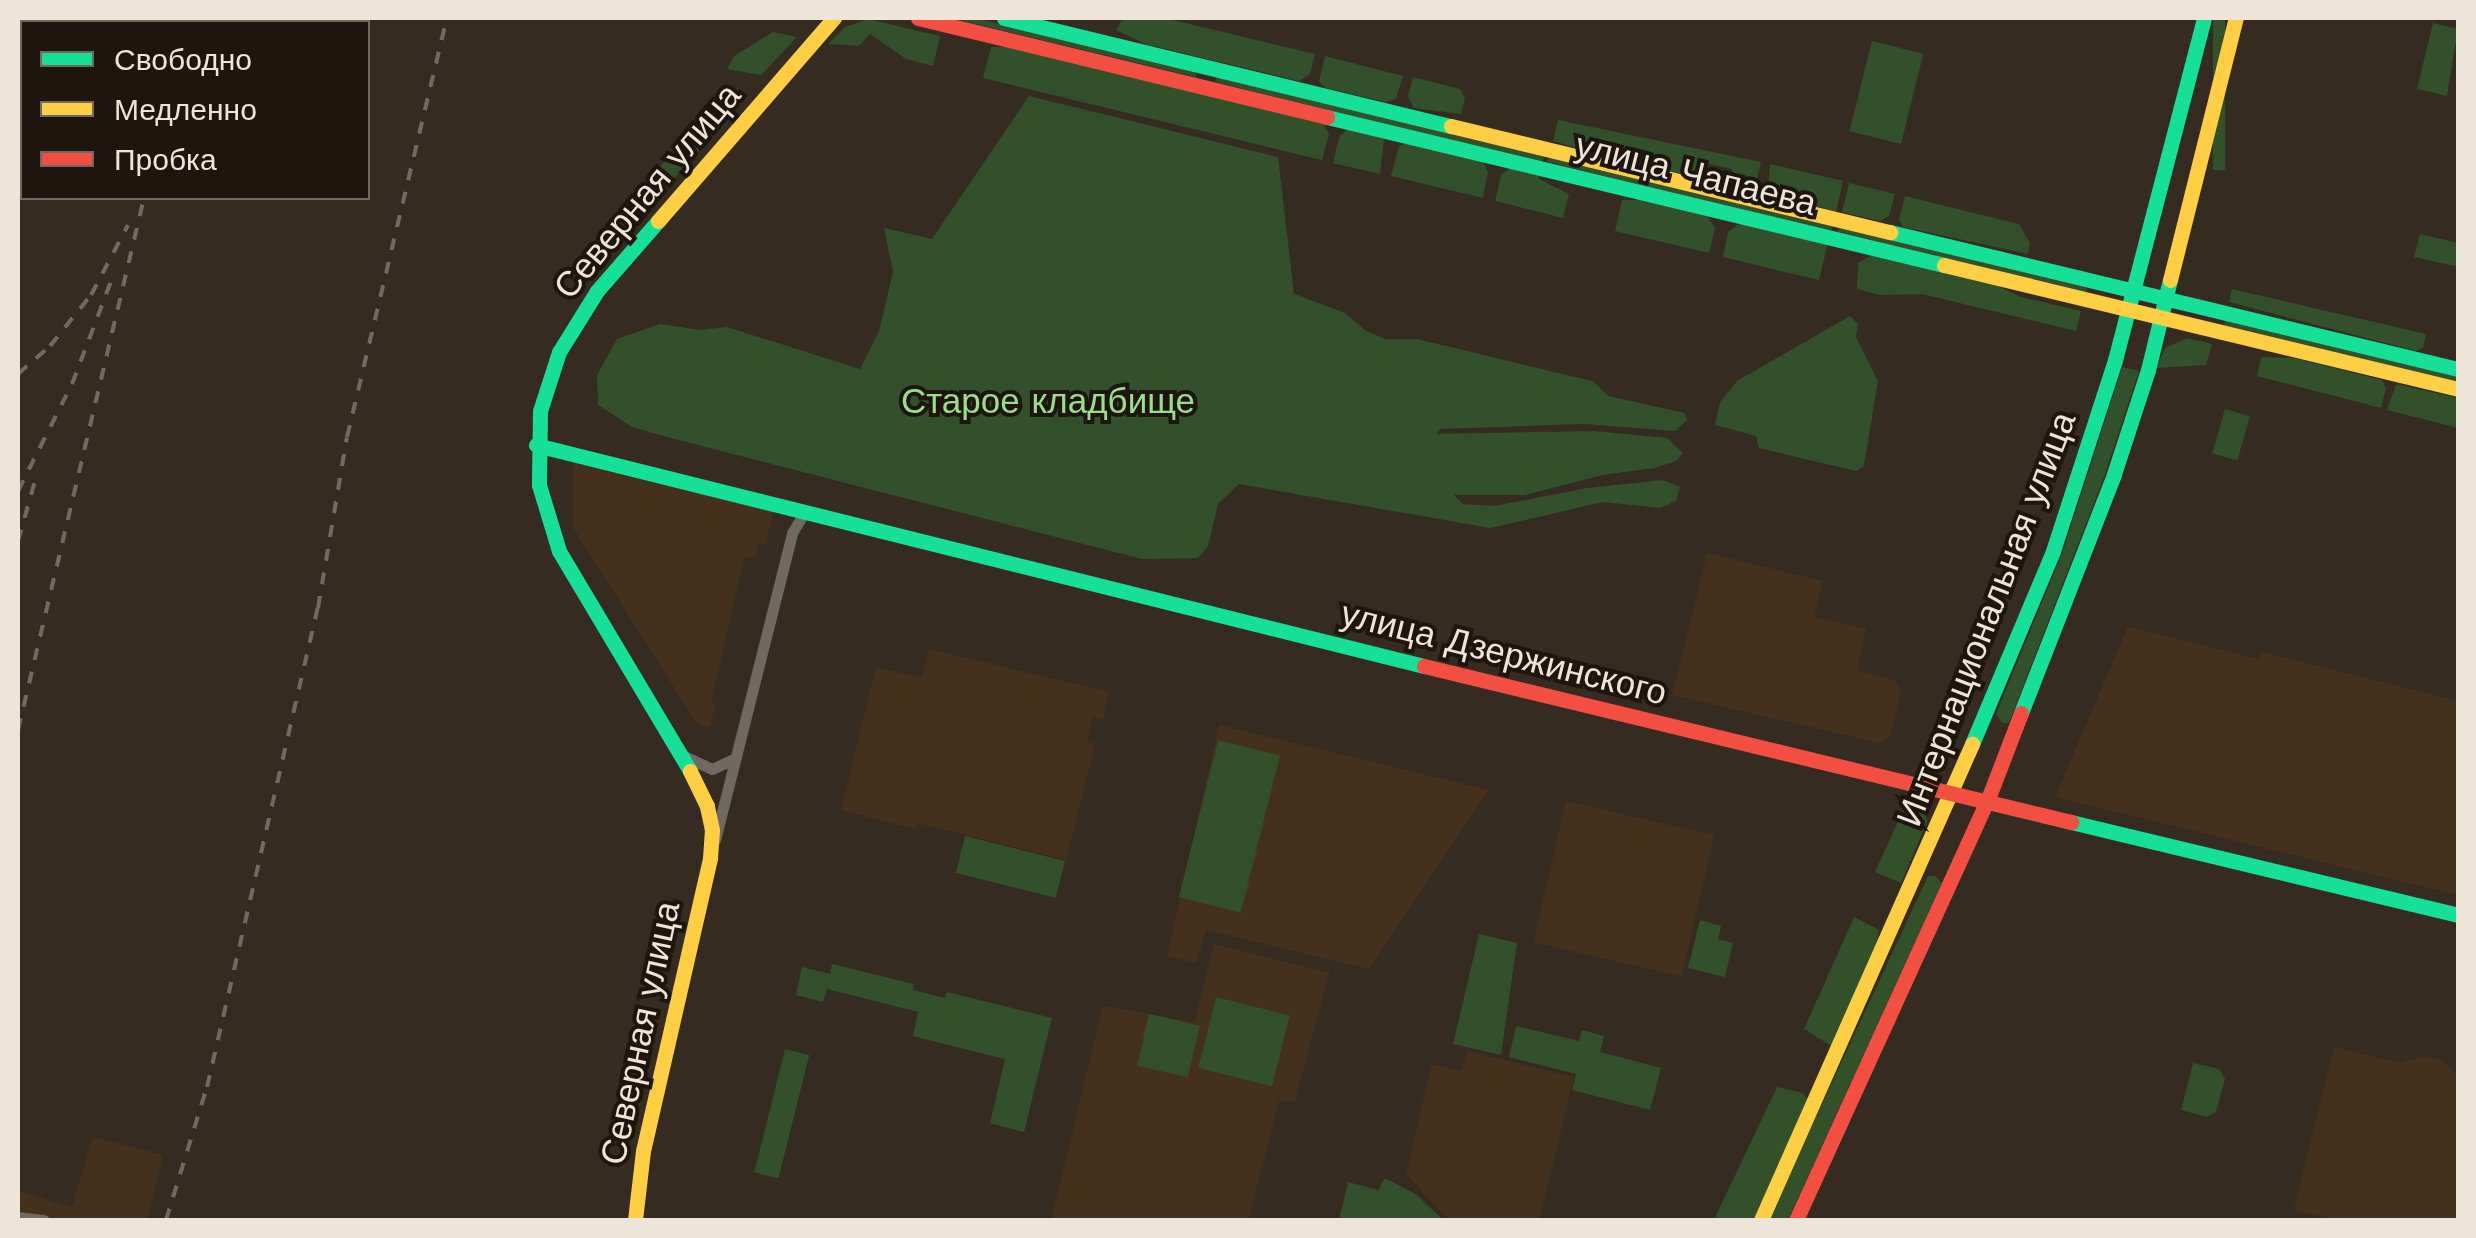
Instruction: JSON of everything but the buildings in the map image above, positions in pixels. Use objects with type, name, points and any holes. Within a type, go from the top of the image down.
[{"type":"main road","points":[[816,39],[817,18]]},
{"type":"main road","name":"Северная улица","points":[[635,1220],[643,1151],[710,858],[707,806],[682,756],[559,552],[542,502],[536,445],[546,388],[581,313],[650,226],[834,18]]},
{"type":"main road","name":"улица Чапаева","points":[[918,18],[2458,390]]},
{"type":"main road","name":"улица Чапаева","points":[[1004,18],[2458,369]]},
{"type":"main road","name":"Интернациональная улица","points":[[1761,1220],[1989,710],[2083,465],[2134,289],[2204,18]]},
{"type":"main road","name":"Интернациональная улица","points":[[1796,1220],[1988,799],[2114,474],[2161,318],[2236,18]]},
{"type":"main road","points":[[1205,86],[1209,67]]},
{"type":"main road","points":[[2164,177],[2195,185]]},
{"type":"main road","name":"улица Дзержинского","points":[[536,445],[2458,915]]},
{"type":"main road","points":[[1989,710],[1990,724],[1997,732],[2012,732],[2019,724]]},
{"type":"main road","points":[[1918,876],[1928,867],[1939,866],[1949,875],[1948,890]]},
{"type":"street","name":"Северная улица","points":[[710,858],[792,533],[804,513]]},
{"type":"street","points":[[682,756],[712,769],[728,765],[738,756]]},
{"type":"street","points":[[18,1217],[44,1220]]},
{"type":"shaded area","points":[[574,463],[774,511],[765,545],[759,544],[755,557],[744,558],[711,702],[715,704],[710,728],[697,724],[574,529]]},
{"type":"shaded area","points":[[1707,553],[1823,581],[1814,617],[1866,629],[1857,671],[1894,680],[1901,690],[1890,737],[1880,743],[1672,695]]},
{"type":"shaded area","points":[[2128,627],[2259,659],[2262,652],[2458,701],[2458,895],[2055,797]]},
{"type":"shaded area","points":[[929,649],[1109,692],[1103,719],[1093,717],[1087,742],[1095,744],[1066,860],[917,823],[915,829],[841,810],[876,667],[922,678]]},
{"type":"shaded area","points":[[1219,725],[1489,790],[1369,969],[1206,930],[1196,963],[1167,956]]},
{"type":"shaded area","points":[[1566,801],[1714,835],[1681,976],[1533,942]]},
{"type":"shaded area","points":[[1214,944],[1329,973],[1295,1101],[1279,1101],[1248,1220],[1051,1220],[1103,1006],[1195,1022]]},
{"type":"shaded area","points":[[2334,1047],[2400,1063],[2423,1057],[2441,1060],[2458,1076],[2458,1220],[2337,1220],[2294,1210]]},
{"type":"shaded area","points":[[1467,1051],[1574,1077],[1539,1220],[1448,1219],[1406,1174],[1432,1064],[1462,1071]]},
{"type":"shaded area","points":[[93,1137],[163,1155],[147,1220],[18,1220],[18,1191],[72,1207]]},
{"type":"green space","points":[[951,18],[975,18],[1197,71],[1196,77]]},
{"type":"green space","points":[[1123,18],[1164,18],[1315,54],[1310,74],[1299,81],[1145,44],[1116,30]]},
{"type":"green space","points":[[2213,18],[2225,18],[2225,170],[2213,170]]},
{"type":"green space","points":[[868,19],[940,36],[933,66],[906,59],[870,34],[859,46],[828,44],[845,27]]},
{"type":"green space","points":[[2433,23],[2458,29],[2447,96],[2417,89]]},
{"type":"green space","points":[[773,32],[797,37],[761,75],[727,69],[734,56]]},
{"type":"green space","points":[[1872,41],[1923,54],[1901,144],[1850,131]]},
{"type":"green space","points":[[991,47],[1013,47],[1322,122],[1329,134],[1322,160],[983,78]]},
{"type":"green space","points":[[1325,56],[1403,76],[1396,99],[1386,102],[1326,88],[1319,82]]},
{"type":"green space","points":[[1217,75],[1544,157],[1542,163],[1215,82]]},
{"type":"green space","points":[[1413,77],[1460,89],[1465,98],[1461,114],[1414,108],[1408,97]]},
{"type":"green space","points":[[728,91],[738,98],[736,107],[655,200],[641,200],[640,189]]},
{"type":"green space","name":"Старое кладбище","points":[[1029,96],[1278,157],[1294,294],[1345,313],[1366,331],[1385,339],[1417,339],[1592,381],[1609,396],[1684,413],[1687,420],[1675,431],[1583,424],[1441,429],[1436,434],[1594,431],[1667,438],[1683,453],[1676,461],[1655,468],[1602,475],[1525,495],[1454,495],[1463,504],[1494,506],[1587,488],[1663,480],[1680,487],[1676,501],[1660,508],[1603,502],[1490,528],[1239,484],[1218,504],[1208,546],[1198,558],[1142,559],[667,437],[632,427],[598,405],[597,375],[617,339],[660,324],[700,330],[727,327],[860,369],[879,331],[893,272],[884,228],[932,239]]},
{"type":"green space","points":[[1558,120],[1761,162],[1756,183],[1750,188],[1736,186],[1732,169],[1697,161],[1698,184],[1553,141]]},
{"type":"green space","points":[[1350,127],[1384,139],[1380,174],[1333,163],[1339,137]]},
{"type":"green space","points":[[1409,142],[1483,161],[1488,172],[1483,198],[1391,176],[1399,146]]},
{"type":"green space","points":[[1549,155],[1832,226],[1831,232],[1547,162]]},
{"type":"green space","points":[[1770,164],[1843,181],[1836,212],[1768,193]]},
{"type":"green space","points":[[1509,169],[1539,174],[1539,179],[1569,194],[1563,218],[1495,201],[1501,175]]},
{"type":"green space","points":[[1849,183],[1895,194],[1889,216],[1880,221],[1842,212]]},
{"type":"green space","points":[[1905,196],[2019,224],[2030,243],[2028,254],[1903,227],[1899,219]]},
{"type":"green space","points":[[1622,200],[1647,200],[1706,213],[1715,229],[1709,253],[1615,231]]},
{"type":"green space","points":[[1740,223],[1828,243],[1819,280],[1723,257],[1728,232]]},
{"type":"green space","points":[[1839,226],[2087,288],[2086,294],[1838,232]]},
{"type":"green space","points":[[2420,234],[2458,243],[2458,267],[2414,257]]},
{"type":"green space","points":[[1872,255],[1996,285],[2021,297],[2081,311],[2076,331],[1922,294],[1880,295],[1857,289],[1858,263]]},
{"type":"green space","points":[[2232,289],[2426,334],[2423,348],[2416,351],[2229,302]]},
{"type":"green space","points":[[1850,316],[1858,324],[1856,337],[1878,381],[1864,466],[1856,471],[1759,448],[1756,436],[1715,425],[1720,402],[1737,381]]},
{"type":"green space","points":[[2226,319],[2458,377],[2456,384],[2224,326]]},
{"type":"green space","points":[[2187,338],[2212,344],[2206,365],[2156,368],[2165,348]]},
{"type":"green space","points":[[2261,357],[2293,358],[2382,380],[2386,388],[2381,408],[2257,376]]},
{"type":"green space","points":[[2122,367],[2139,371],[2104,477],[2009,723],[2002,723],[1996,714],[2062,553]]},
{"type":"green space","points":[[2396,384],[2458,398],[2458,428],[2387,410]]},
{"type":"green space","points":[[2225,409],[2250,416],[2237,460],[2212,453]]},
{"type":"green space","points":[[1218,740],[1280,755],[1241,913],[1179,897]]},
{"type":"green space","points":[[1905,806],[1925,811],[1927,822],[1901,883],[1875,872]]},
{"type":"green space","points":[[965,836],[1065,861],[1056,898],[956,873]]},
{"type":"green space","points":[[1928,876],[1935,876],[1942,883],[1788,1220],[1768,1220]]},
{"type":"green space","points":[[1854,917],[1879,930],[1874,959],[1833,1047],[1804,1029]]},
{"type":"green space","points":[[1700,920],[1721,926],[1718,939],[1733,943],[1725,977],[1688,968]]},
{"type":"green space","points":[[1479,934],[1517,943],[1501,1055],[1453,1044]]},
{"type":"green space","points":[[832,964],[914,984],[913,990],[945,998],[947,992],[1052,1018],[1024,1132],[990,1123],[1005,1059],[913,1036],[918,1012],[827,989],[823,1002],[796,995],[802,967],[830,974]]},
{"type":"green space","points":[[1216,997],[1290,1015],[1272,1086],[1198,1068]]},
{"type":"green space","points":[[1149,1014],[1200,1026],[1188,1077],[1137,1066]]},
{"type":"green space","points":[[1516,1026],[1579,1041],[1582,1030],[1604,1036],[1600,1052],[1661,1068],[1650,1110],[1572,1090],[1576,1074],[1509,1057]]},
{"type":"green space","points":[[785,1049],[809,1055],[779,1178],[754,1172]]},
{"type":"green space","points":[[2193,1063],[2219,1069],[2225,1079],[2216,1112],[2207,1117],[2181,1110]]},
{"type":"green space","points":[[1777,1087],[1803,1093],[1807,1099],[1754,1220],[1714,1220]]},
{"type":"green space","points":[[1385,1178],[1417,1195],[1443,1220],[1339,1220],[1348,1182],[1378,1190]]},
{"type":"railway","points":[[166,1220],[207,1087],[318,608],[347,437],[447,18]]},
{"type":"railway","points":[[18,730],[144,200]]},
{"type":"railway","points":[[18,374],[50,346],[91,295],[128,225]]},
{"type":"railway","points":[[18,491],[72,384],[113,276]]},
{"type":"railway","points":[[18,541],[37,474]]},
{"type":"traffic: fast","points":[[1004,18],[1451,126]]},
{"type":"traffic: fast","points":[[1972,744],[2053,551],[2115,360],[2204,18]]},
{"type":"traffic: fast","points":[[1327,117],[1944,265]]},
{"type":"traffic: fast","points":[[658,221],[597,291],[559,352],[540,411],[539,485],[559,551],[690,771]]},
{"type":"traffic: fast","points":[[1890,232],[2458,369]]},
{"type":"traffic: fast","points":[[2021,713],[2114,474],[2148,370],[2170,280]]},
{"type":"traffic: fast","points":[[536,445],[1424,666]]},
{"type":"traffic: fast","points":[[2071,822],[2458,915]]},
{"type":"traffic: slow","points":[[658,221],[834,18]]},
{"type":"traffic: slow","points":[[2170,280],[2236,18]]},
{"type":"traffic: slow","points":[[1451,126],[1890,232]]},
{"type":"traffic: slow","points":[[1944,265],[2458,389]]},
{"type":"traffic: slow","points":[[1761,1220],[1972,744]]},
{"type":"traffic: slow","points":[[635,1220],[643,1151],[710,858],[712,830],[707,806],[690,771]]},
{"type":"traffic: jam","points":[[918,18],[1327,117]]},
{"type":"traffic: jam","points":[[1424,666],[2071,822]]},
{"type":"traffic: jam","points":[[1796,1220],[1988,799],[2021,713]]}]
